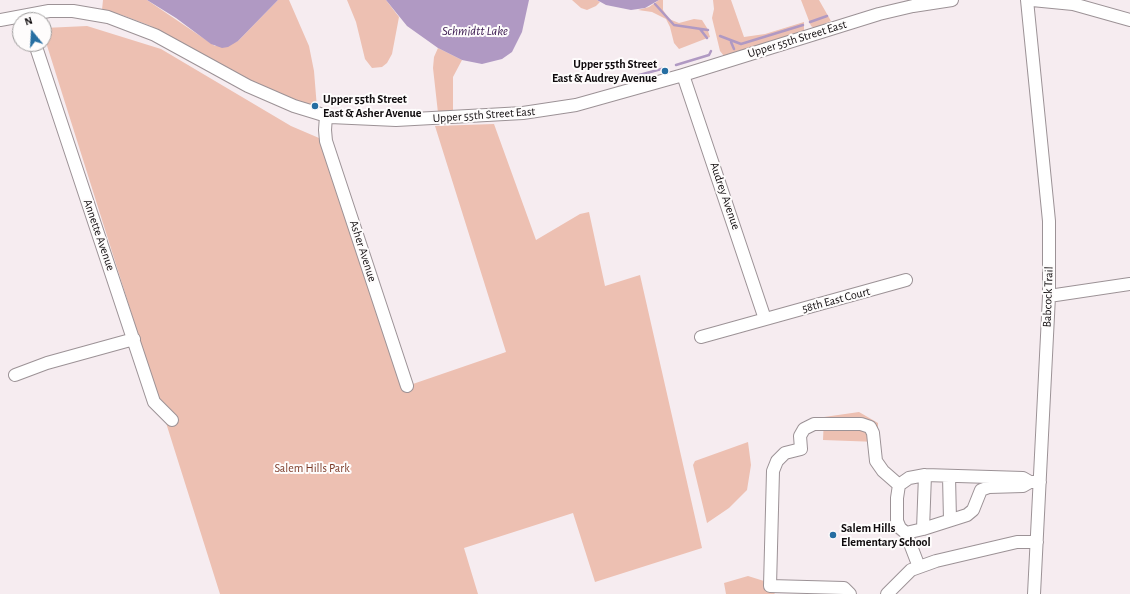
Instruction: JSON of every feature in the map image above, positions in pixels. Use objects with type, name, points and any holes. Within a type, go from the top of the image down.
[{"type":"street","name":"Upper 55th Street East","points":[[42,12],[68,11],[95,14],[125,22],[172,43],[261,92],[294,106],[326,116],[366,120],[418,119],[547,110],[587,103],[879,14],[913,6],[952,0]]},
{"type":"street","name":"Babcock Trail","points":[[1027,0],[1049,221],[1049,296],[1035,482],[1037,542],[1034,594]]},
{"type":"street","points":[[1032,0],[1073,4],[1130,20]]},
{"type":"street","name":"Upper 55th Street East","points":[[0,20],[12,19]]},
{"type":"street","name":"Annette Avenue","points":[[38,52],[154,402],[172,420]]},
{"type":"street","name":"Audrey Avenue","points":[[683,74],[765,318]]},
{"type":"street","name":"Asher Avenue","points":[[326,116],[326,141],[407,386]]},
{"type":"street","name":"58th East Court","points":[[701,337],[906,280]]},
{"type":"street","points":[[1049,296],[1130,284]]},
{"type":"street","points":[[15,375],[47,363],[134,339]]},
{"type":"street","points":[[850,594],[844,588],[770,586],[774,471],[777,461],[785,453],[801,449],[800,436],[804,429],[814,424],[861,424],[870,427],[873,433],[876,461],[883,471],[900,485]]},
{"type":"street","points":[[919,567],[906,533],[900,528],[897,521],[897,498],[900,485],[909,478],[924,475],[1023,478],[1035,482]]},
{"type":"street","points":[[923,529],[924,475]]},
{"type":"street","points":[[949,476],[950,520]]},
{"type":"street","points":[[906,533],[967,515],[973,510],[981,490],[989,486],[1024,486],[1035,482]]},
{"type":"street","points":[[887,594],[911,570],[936,561],[1017,542],[1037,542]]},
{"type":"green space","points":[[103,0],[147,0],[215,46],[238,41],[278,0],[289,0],[309,46],[314,71],[317,108],[259,85],[151,26],[122,15],[102,10]]},
{"type":"green space","points":[[347,0],[386,0],[399,17],[392,54],[387,63],[382,67],[372,68],[365,59],[356,22]]},
{"type":"green space","points":[[572,0],[597,0],[600,2],[596,6],[587,10],[581,8]]},
{"type":"green space","points":[[659,0],[663,0],[663,10],[669,19],[679,23],[694,19],[702,20],[710,37],[679,49],[674,43],[670,27],[666,19],[652,12],[638,10],[649,7]]},
{"type":"green space","points":[[713,0],[731,0],[744,37],[765,34],[804,22],[804,31],[724,56],[720,51],[712,18],[714,9]]},
{"type":"green space","points":[[801,0],[819,0],[831,21],[814,28],[811,26]]},
{"type":"green space","name":"Salem Hills Park","points":[[87,26],[161,49],[291,126],[326,141],[407,386],[506,352],[435,126],[494,124],[536,240],[580,214],[589,212],[605,286],[640,275],[702,548],[595,582],[573,513],[464,548],[478,594],[220,594],[49,52],[52,52],[52,28]]},
{"type":"green space","points":[[438,48],[462,60],[453,77],[453,112],[438,113],[433,68],[434,57]]},
{"type":"green space","points":[[859,412],[878,423],[878,442],[823,440],[824,417]]},
{"type":"green space","points":[[748,442],[751,465],[747,490],[729,508],[707,523],[693,465],[695,461]]},
{"type":"green space","points":[[748,576],[764,581],[775,594],[726,594],[724,583]]},
{"type":"water","points":[[147,0],[278,0],[238,41],[228,47],[222,48],[211,44],[176,18]]},
{"type":"water","name":"Schmidtt Lake","points":[[386,0],[529,0],[522,32],[512,52],[502,59],[482,64],[462,60],[438,48],[407,26]]},
{"type":"water","points":[[597,0],[659,0],[645,8],[631,10],[606,5]]},
{"type":"waterway","points":[[655,4],[674,25],[708,30]]},
{"type":"waterway","points":[[810,22],[827,16]]},
{"type":"waterway","points":[[720,36],[741,44],[803,25]]},
{"type":"waterway","points":[[700,29],[707,38]]},
{"type":"waterway","points":[[731,42],[734,49]]},
{"type":"waterway","points":[[676,65],[709,55],[711,51]]},
{"type":"waterway","points":[[621,80],[665,68]]},
{"type":"place","name":"Upper 55th Street East & Audrey Avenue","points":[[665,71]]},
{"type":"place","name":"Upper 55th Street East & Asher Avenue","points":[[315,106]]},
{"type":"place","name":"Salem Hills Elementary School","points":[[833,535]]}]
